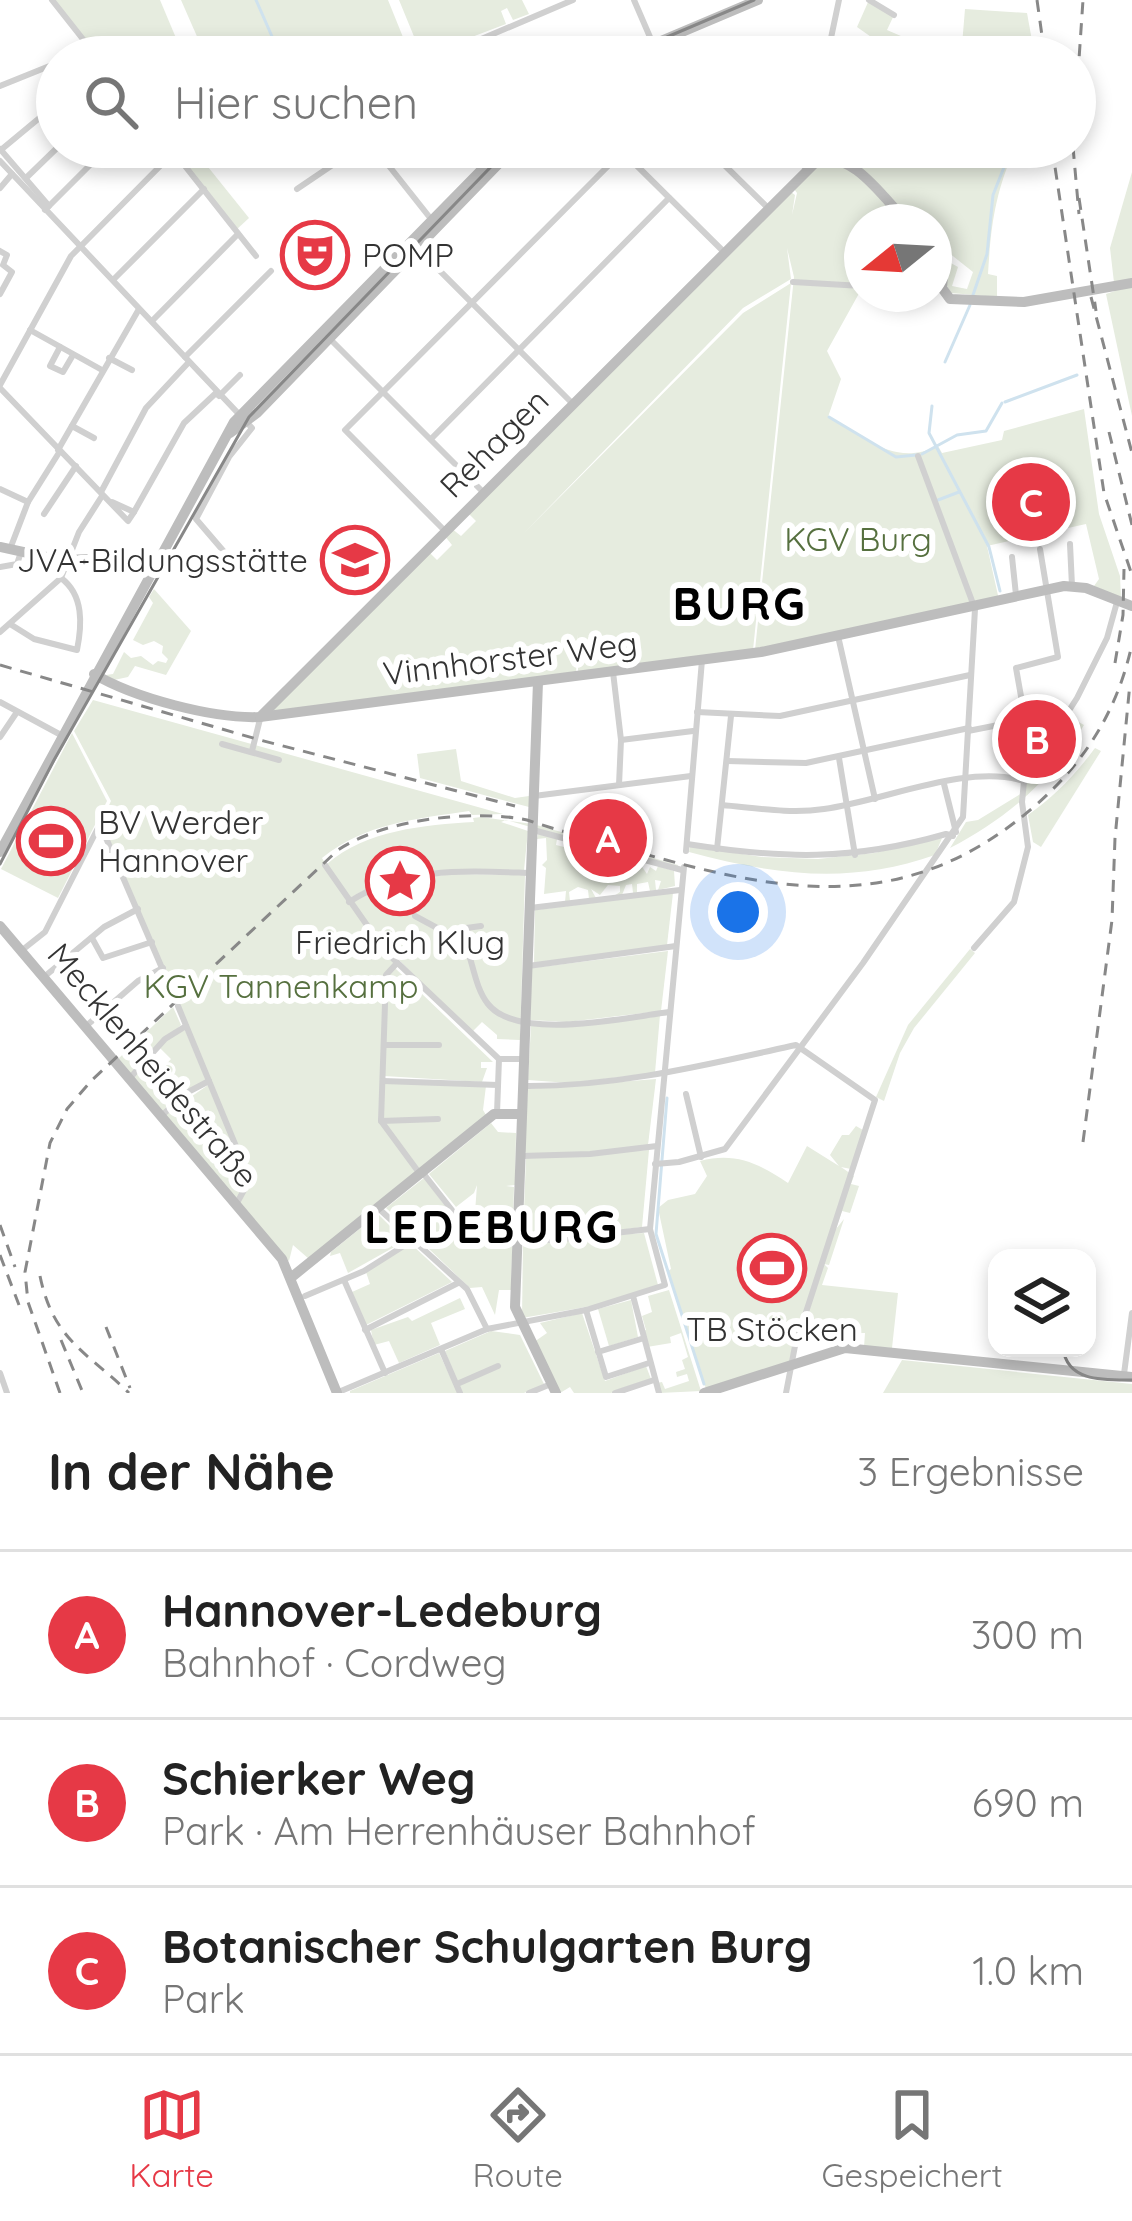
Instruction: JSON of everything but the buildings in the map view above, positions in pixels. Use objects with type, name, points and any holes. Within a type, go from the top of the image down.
[{"type":"street","points":[[52,0],[80,36]]},
{"type":"street","points":[[488,36],[573,0]]},
{"type":"street","points":[[634,0],[649,36]]},
{"type":"street","points":[[665,36],[742,0]]},
{"type":"street","points":[[667,36],[758,0]]},
{"type":"street","points":[[831,36],[839,0]]},
{"type":"street","points":[[869,0],[894,15]]},
{"type":"street","points":[[0,86],[36,71]]},
{"type":"street","points":[[36,119],[0,149],[80,247],[252,433],[230,457],[196,519],[226,554]]},
{"type":"street","points":[[0,161],[47,208]]},
{"type":"street","points":[[25,178],[36,168]]},
{"type":"street","points":[[47,208],[87,168]]},
{"type":"street","points":[[154,168],[80,247],[0,386],[128,521],[184,423],[239,376]]},
{"type":"street","points":[[187,168],[256,256]]},
{"type":"street","points":[[297,189],[328,168]]},
{"type":"street","points":[[391,168],[435,223]]},
{"type":"street","points":[[327,335],[484,168]]},
{"type":"street","points":[[2,844],[230,433],[493,168]]},
{"type":"street","points":[[336,439],[602,168]]},
{"type":"street","points":[[640,168],[724,252]]},
{"type":"street","points":[[727,168],[768,208]]},
{"type":"street","points":[[851,168],[888,204]]},
{"type":"street","name":"Rehagen","points":[[260,718],[806,170]]},
{"type":"street","points":[[0,188],[11,174]]},
{"type":"street","points":[[112,281],[204,189]]},
{"type":"street","points":[[431,439],[669,198]]},
{"type":"street","points":[[151,321],[238,234]]},
{"type":"street","points":[[417,248],[572,403]]},
{"type":"street","points":[[0,250],[7,255],[3,266],[12,272],[0,294]]},
{"type":"street","points":[[1,630],[62,578],[79,532],[146,408],[271,271]]},
{"type":"street","points":[[793,282],[844,285]]},
{"type":"street","points":[[952,297],[1024,302],[1132,284]]},
{"type":"street","points":[[0,566],[16,564],[10,549],[28,502],[140,309]]},
{"type":"street","points":[[30,331],[102,370]]},
{"type":"street","points":[[327,335],[483,492]]},
{"type":"street","points":[[60,347],[50,365],[62,373],[73,354]]},
{"type":"street","points":[[110,358],[132,370]]},
{"type":"street","points":[[72,426],[94,438]]},
{"type":"street","points":[[345,430],[444,530]]},
{"type":"street","points":[[658,1165],[725,1149],[822,1020],[963,817],[975,605],[918,455]]},
{"type":"street","points":[[44,514],[76,466]]},
{"type":"street","points":[[0,489],[28,502]]},
{"type":"street","points":[[1070,544],[1072,586]]},
{"type":"street","points":[[10,549],[67,560],[127,558],[153,568]]},
{"type":"street","points":[[1025,719],[1016,668],[1058,657],[1040,549]]},
{"type":"street","points":[[1012,556],[1016,596]]},
{"type":"street","points":[[10,624],[34,638],[77,650],[81,619],[73,587],[62,578]]},
{"type":"street","name":"Vinnhorster Weg","points":[[94,674],[111,684],[209,712],[260,718],[702,660],[1072,586],[1132,606]]},
{"type":"street","points":[[974,947],[1014,902],[1028,848],[1024,781],[1107,638],[1117,602]]},
{"type":"street","points":[[838,636],[875,799]]},
{"type":"street","points":[[702,660],[686,847],[797,858],[855,855],[954,834]]},
{"type":"street","points":[[613,671],[621,740],[619,785]]},
{"type":"street","points":[[697,712],[780,716],[972,675]]},
{"type":"street","points":[[529,1393],[554,1388],[515,1307],[538,682]]},
{"type":"street","points":[[0,702],[61,735]]},
{"type":"street","points":[[0,737],[17,712]]},
{"type":"street","points":[[717,849],[731,716]]},
{"type":"street","points":[[251,751],[260,718]]},
{"type":"street","points":[[727,761],[785,765],[1025,719],[1061,723]]},
{"type":"street","points":[[621,740],[693,731]]},
{"type":"street","points":[[222,744],[279,760]]},
{"type":"street","points":[[838,756],[855,855]]},
{"type":"street","points":[[534,796],[691,776]]},
{"type":"street","points":[[722,805],[797,811],[849,805],[966,778],[1007,776],[1024,781]]},
{"type":"street","points":[[944,784],[954,834]]},
{"type":"street","points":[[21,951],[45,932],[100,824],[174,996]]},
{"type":"street","points":[[340,1392],[487,1329],[586,1310],[665,1286],[650,1229],[683,869],[532,830]]},
{"type":"street","points":[[325,865],[397,963],[500,1059],[524,1059]]},
{"type":"street","points":[[348,902],[380,885],[424,875],[531,873]]},
{"type":"street","points":[[530,908],[680,890]]},
{"type":"street","points":[[43,978],[91,937],[138,909]]},
{"type":"street","points":[[415,916],[465,944],[490,1007],[525,1023],[578,1023],[670,1012]]},
{"type":"street","name":"Mecklenheidestraße","points":[[0,926],[295,1275],[322,1350]]},
{"type":"street","points":[[453,936],[459,929],[481,926]]},
{"type":"street","points":[[91,937],[103,958],[152,942]]},
{"type":"street","points":[[528,966],[676,946]]},
{"type":"street","points":[[397,963],[386,975],[381,1121],[469,1232]]},
{"type":"street","points":[[84,1027],[138,981],[163,968]]},
{"type":"street","points":[[178,1006],[247,1173],[238,1201]]},
{"type":"street","points":[[129,1079],[166,1039],[186,1026]]},
{"type":"street","points":[[384,1045],[439,1045]]},
{"type":"street","points":[[524,1086],[663,1075],[798,1047],[875,1100],[790,1365],[786,1393]]},
{"type":"street","points":[[497,1113],[500,1059]]},
{"type":"street","points":[[382,1081],[498,1085]]},
{"type":"street","points":[[161,1116],[190,1091],[209,1082]]},
{"type":"street","points":[[686,1094],[701,1157]]},
{"type":"street","points":[[295,1275],[497,1113],[522,1114]]},
{"type":"street","points":[[381,1121],[438,1120]]},
{"type":"street","points":[[521,1156],[657,1146]]},
{"type":"street","points":[[378,1208],[470,1293],[487,1329]]},
{"type":"street","points":[[519,1239],[650,1229]]},
{"type":"street","points":[[305,1296],[344,1280],[413,1240]]},
{"type":"street","name":"Mecklenheidestraße","points":[[295,1275],[340,1392]]},
{"type":"street","points":[[344,1280],[385,1372]]},
{"type":"street","points":[[365,1330],[459,1282]]},
{"type":"street","points":[[633,1296],[658,1393]]},
{"type":"street","points":[[586,1310],[606,1377],[649,1363]]},
{"type":"street","points":[[704,1393],[836,1350],[856,1348],[1128,1377],[1132,1313]]},
{"type":"street","points":[[598,1352],[642,1339]]},
{"type":"street","points":[[441,1349],[458,1389],[498,1366]]},
{"type":"street","points":[[0,1372],[7,1393]]},
{"type":"street","points":[[616,1393],[655,1380]]},
{"type":"green space","points":[[54,0],[160,0],[175,36],[83,36]]},
{"type":"green space","points":[[181,0],[388,0],[403,36],[197,36]]},
{"type":"green space","points":[[399,0],[522,0],[529,14],[513,20],[507,8],[501,11],[506,24],[474,36],[414,36]]},
{"type":"green space","points":[[869,0],[894,15],[887,30],[901,36],[870,36],[857,27]]},
{"type":"green space","points":[[965,9],[1027,13],[1031,36],[963,36]]},
{"type":"green space","points":[[186,168],[209,168],[249,218],[236,230]]},
{"type":"green space","name":"KGV Burg","points":[[811,168],[851,168],[888,204],[844,204],[844,312],[849,312],[827,351],[841,379],[828,417],[894,452],[922,452],[938,446],[942,453],[1002,440],[1004,431],[1084,409],[1099,514],[1120,576],[1121,598],[1094,586],[1099,579],[1086,524],[987,546],[999,600],[755,650],[794,277],[787,248],[791,279],[743,308],[523,534],[743,313],[791,283],[753,650],[578,673],[578,634],[576,673],[270,713],[428,551],[437,560],[452,545],[444,535],[451,528],[461,536],[476,521],[467,512],[791,192],[795,195],[792,215],[797,193],[794,189]]},
{"type":"green space","points":[[860,168],[1008,168],[998,195],[988,274],[997,276],[997,297],[952,293],[952,286],[967,289],[973,272],[952,255],[952,204],[897,204]]},
{"type":"green space","points":[[1132,172],[1132,416],[1106,294],[1115,291],[1110,248]]},
{"type":"green space","points":[[154,589],[191,631],[166,675],[135,666],[128,677],[114,680],[106,675],[113,674],[124,652],[153,665],[168,659],[163,646],[154,641],[143,645],[133,640],[153,603],[149,597]]},
{"type":"green space","name":"KGV Tannenkamp","points":[[93,700],[503,814],[472,815],[469,811],[392,824],[356,837],[322,858],[348,902],[397,963],[396,969],[493,1062],[481,1062],[481,1068],[487,1068],[482,1082],[384,1076],[386,1083],[486,1086],[486,1115],[420,1174],[309,1259],[293,1245],[289,1261],[266,1239],[165,1115],[208,1085],[244,1171],[245,1189],[247,1173],[100,824],[111,801],[74,731]]},
{"type":"green space","points":[[1068,716],[1084,725],[1042,780],[1009,811],[950,848],[966,822],[978,820],[1022,793],[1024,781]]},
{"type":"green space","name":"BV Werder Hannover","points":[[72,733],[107,801],[58,898],[1,869]]},
{"type":"green space","points":[[1095,748],[1101,751],[1041,847],[1033,842],[1028,815]]},
{"type":"green space","points":[[456,749],[461,781],[515,798],[529,796],[529,807],[420,778],[417,754]]},
{"type":"green space","points":[[481,817],[505,820],[501,822],[528,831],[524,870],[413,875],[350,898],[327,864],[377,837]]},
{"type":"green space","points":[[508,821],[678,865],[677,869]]},
{"type":"green space","points":[[538,834],[557,839],[556,845],[565,852],[570,846],[566,841],[573,843],[575,855],[576,844],[589,847],[591,856],[607,857],[627,868],[630,858],[638,861],[647,874],[650,867],[656,871],[658,866],[674,871],[675,886],[658,890],[661,881],[655,880],[656,890],[650,891],[648,882],[637,884],[637,893],[633,893],[632,884],[626,885],[622,895],[614,896],[620,886],[608,885],[600,895],[591,889],[596,898],[589,899],[588,890],[578,887],[565,902],[566,891],[544,894],[546,838],[537,839]]},
{"type":"green space","points":[[942,838],[935,855],[842,873],[782,871],[689,852],[690,846],[762,857],[818,859]]},
{"type":"green space","points":[[453,874],[525,875],[520,1040],[497,1039],[482,1022],[472,1032],[379,940],[353,901],[389,885]]},
{"type":"green space","points":[[673,893],[667,945],[534,963],[535,910]]},
{"type":"green space","points":[[970,949],[975,953],[914,1028],[884,1101],[876,1097],[908,1025]]},
{"type":"green space","points":[[668,951],[661,1011],[567,1022],[530,1020],[532,968]]},
{"type":"green space","points":[[173,1007],[181,1025],[130,1074],[118,1059]]},
{"type":"green space","points":[[660,1015],[655,1073],[569,1083],[528,1080],[531,1026]]},
{"type":"green space","points":[[185,1030],[206,1080],[162,1112],[133,1077],[141,1068],[158,1074],[171,1059],[159,1047]]},
{"type":"green space","points":[[656,1079],[648,1145],[571,1154],[527,1154],[523,1149],[528,1089]]},
{"type":"green space","points":[[491,1123],[498,1132],[516,1133],[515,1185],[506,1186],[514,1187],[511,1290],[499,1290],[495,1315],[482,1287],[470,1288],[386,1208],[424,1178],[474,1244],[479,1227],[474,1226],[477,1185],[456,1207],[429,1174]]},
{"type":"green space","name":"TB Stöcken","points":[[856,1126],[863,1130],[851,1169],[841,1167],[854,1176],[851,1184],[859,1186],[850,1213],[842,1211],[836,1229],[844,1219],[829,1265],[824,1264],[828,1268],[822,1285],[898,1293],[892,1348],[864,1347],[865,1333],[802,1334],[790,1365],[707,1392],[668,1271],[658,1208],[668,1200],[695,1194],[707,1176],[700,1161],[746,1161],[788,1183],[807,1146],[839,1166],[830,1155],[842,1135],[849,1135]]},
{"type":"green space","points":[[649,1150],[642,1227],[558,1238],[523,1237],[526,1158]]},
{"type":"green space","points":[[378,1214],[405,1241],[348,1273],[340,1253],[330,1256],[331,1252]]},
{"type":"green space","points":[[644,1233],[658,1285],[592,1306],[522,1318],[523,1241]]},
{"type":"green space","points":[[411,1244],[452,1282],[366,1325],[352,1292],[370,1284],[366,1272]]},
{"type":"green space","points":[[669,1290],[701,1391],[660,1393],[657,1383],[662,1382],[665,1389],[689,1381],[687,1374],[677,1377],[676,1372],[685,1369],[682,1360],[688,1357],[681,1333],[670,1337],[671,1343],[647,1347],[643,1331],[642,1316],[652,1312],[648,1296]]},
{"type":"green space","points":[[460,1298],[465,1309],[431,1323],[440,1345],[399,1363],[389,1341],[374,1345],[371,1330],[408,1317],[412,1321]]},
{"type":"green space","points":[[631,1300],[638,1337],[609,1346],[598,1309]]},
{"type":"green space","points":[[582,1313],[605,1381],[646,1366],[651,1379],[611,1393],[574,1393],[570,1387],[560,1393],[534,1342],[547,1333],[540,1323]]},
{"type":"green space","points":[[491,1331],[520,1335],[544,1384],[524,1393],[462,1393],[445,1351]]},
{"type":"green space","points":[[439,1353],[458,1393],[350,1393],[350,1391]]},
{"type":"green space","points":[[902,1360],[1132,1384],[1132,1393],[883,1393]]},
{"type":"waterway","points":[[256,0],[272,36]]},
{"type":"waterway","points":[[973,295],[987,254],[993,195],[1004,168]]},
{"type":"waterway","points":[[945,362],[970,305]]},
{"type":"waterway","points":[[1005,402],[1077,375]]},
{"type":"waterway","points":[[922,454],[957,435],[986,431],[1002,403]]},
{"type":"waterway","points":[[932,406],[929,433],[989,547],[1000,591]]},
{"type":"waterway","points":[[829,417],[896,457],[916,455]]},
{"type":"waterway","points":[[938,500],[959,492]]},
{"type":"waterway","points":[[667,1098],[656,1234],[704,1384]]},
{"type":"tram line","points":[[669,36],[754,0]]},
{"type":"tram line","points":[[0,864],[249,417],[490,168]]},
{"type":"tram line","points":[[1065,1357],[1088,1377],[1132,1380]]},
{"type":"railway","points":[[1037,0],[1042,36]]},
{"type":"railway","points":[[1081,36],[1083,0]]},
{"type":"railway","points":[[1055,168],[1104,493],[1132,575]]},
{"type":"railway","points":[[1075,168],[1079,214]]},
{"type":"railway","points":[[1079,198],[1096,311]]},
{"type":"railway","points":[[1091,297],[1132,453]]},
{"type":"railway","points":[[1109,432],[1132,525]]},
{"type":"railway","points":[[1115,663],[1124,569]]},
{"type":"railway","points":[[60,1393],[28,1302],[25,1272],[50,1143],[67,1109],[91,1081],[338,850],[404,824],[456,816],[505,817],[747,879],[847,886],[895,880],[942,865],[989,840],[1054,788],[1085,752],[1109,712],[1132,644]]},
{"type":"railway","points":[[0,665],[260,740],[515,806]]},
{"type":"railway","points":[[1083,1142],[1112,920],[1130,683]]},
{"type":"railway","points":[[0,1225],[15,1267]]},
{"type":"railway","points":[[0,1255],[19,1305]]},
{"type":"railway","points":[[40,1276],[53,1316],[63,1330],[129,1393]]},
{"type":"railway","points":[[106,1327],[130,1388]]},
{"type":"railway","points":[[61,1340],[83,1393]]},
{"type":"place","name":"POMP","points":[[315,255]]},
{"type":"place","name":"Botanischer Schulgarten Burg","points":[[1031,502]]},
{"type":"place","name":"JVA-Bildungsstätte","points":[[355,560]]},
{"type":"place","name":"Schierker Weg","points":[[1037,739]]},
{"type":"place","name":"Hannover-Ledeburg","points":[[608,838]]},
{"type":"place","name":"BV Werder Hannover","points":[[51,841]]},
{"type":"place","name":"Friedrich Klug","points":[[400,881]]},
{"type":"place","name":"TB Stöcken","points":[[772,1268]]},
{"type":"district","name":"BURG","points":[[740,604]]},
{"type":"district","name":"LEDEBURG","points":[[492,1227]]}]
